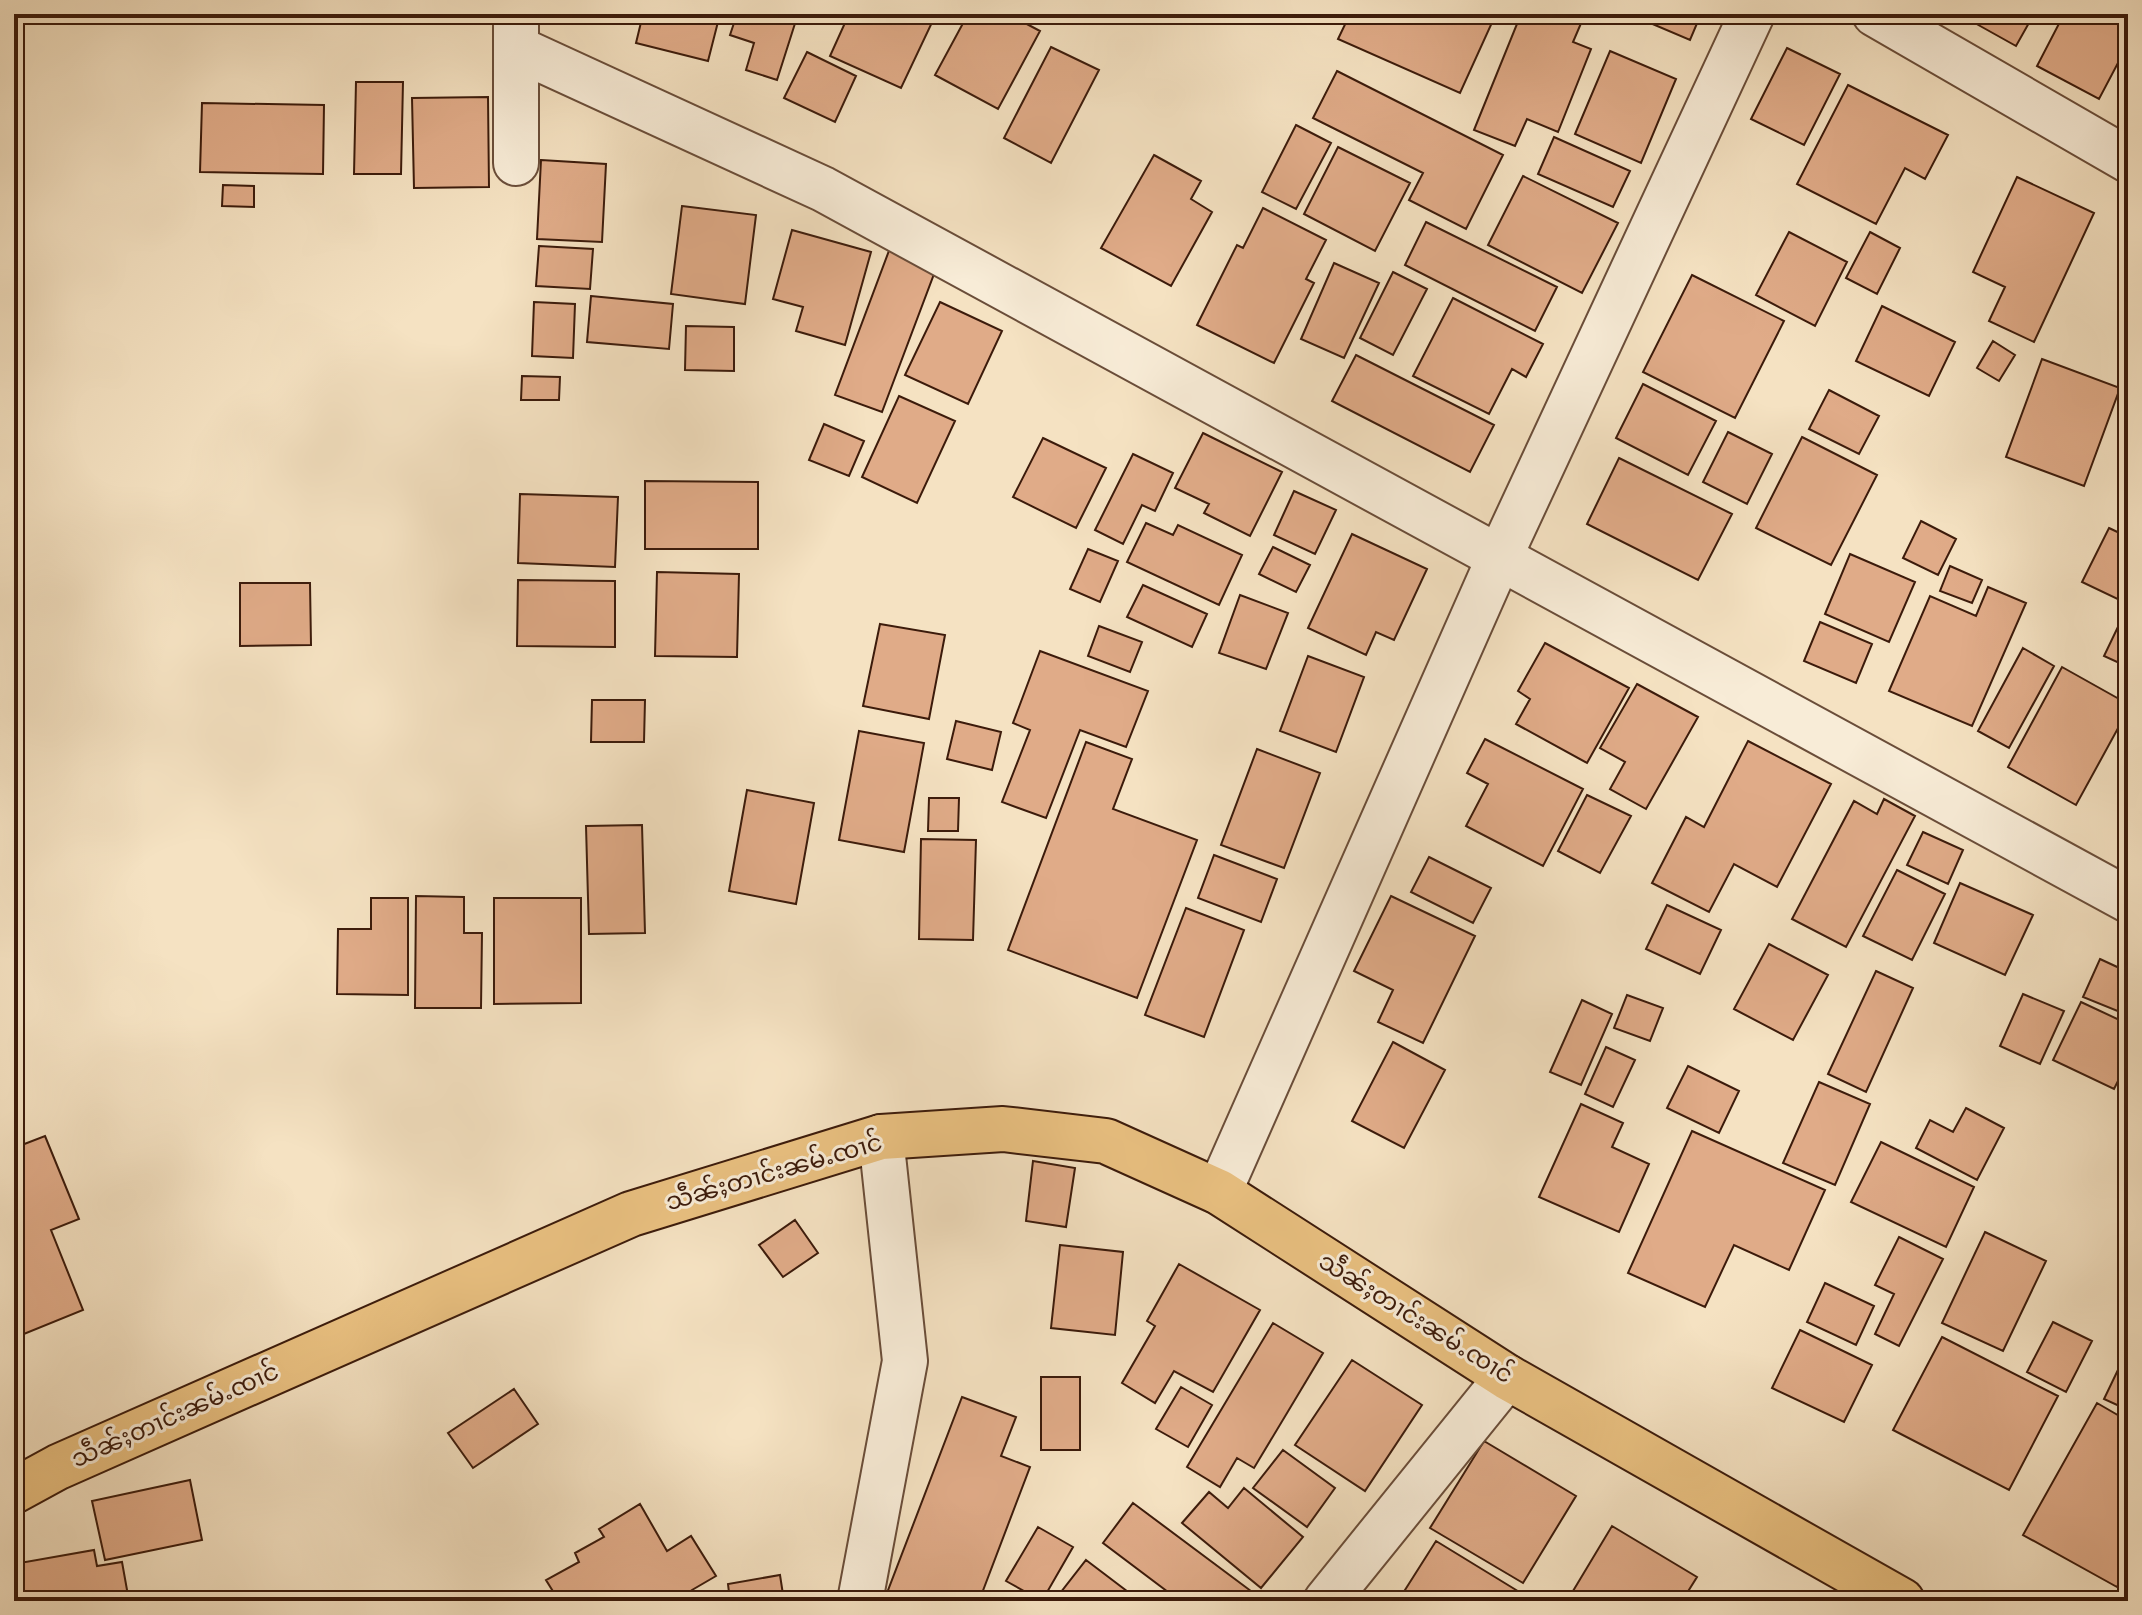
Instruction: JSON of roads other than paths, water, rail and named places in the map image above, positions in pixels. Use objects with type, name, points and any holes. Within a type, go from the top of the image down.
[{"type":"highway","name":"သဵၼ်ႈတၢင်းၼမ်ႉၸၢင်","points":[[14,1491],[58,1467],[631,1214],[881,1137],[1003,1129],[1106,1141],[1219,1192],[1507,1377],[1902,1601]]},
{"type":"street","points":[[1219,1192],[1500,556],[1752,14]]},
{"type":"street","points":[[1875,14],[2128,160]]},
{"type":"street","points":[[516,163],[516,31],[823,189],[2128,900]]},
{"type":"street","points":[[860,1601],[905,1361],[881,1137]]},
{"type":"street","points":[[1326,1601],[1507,1377]]}]
